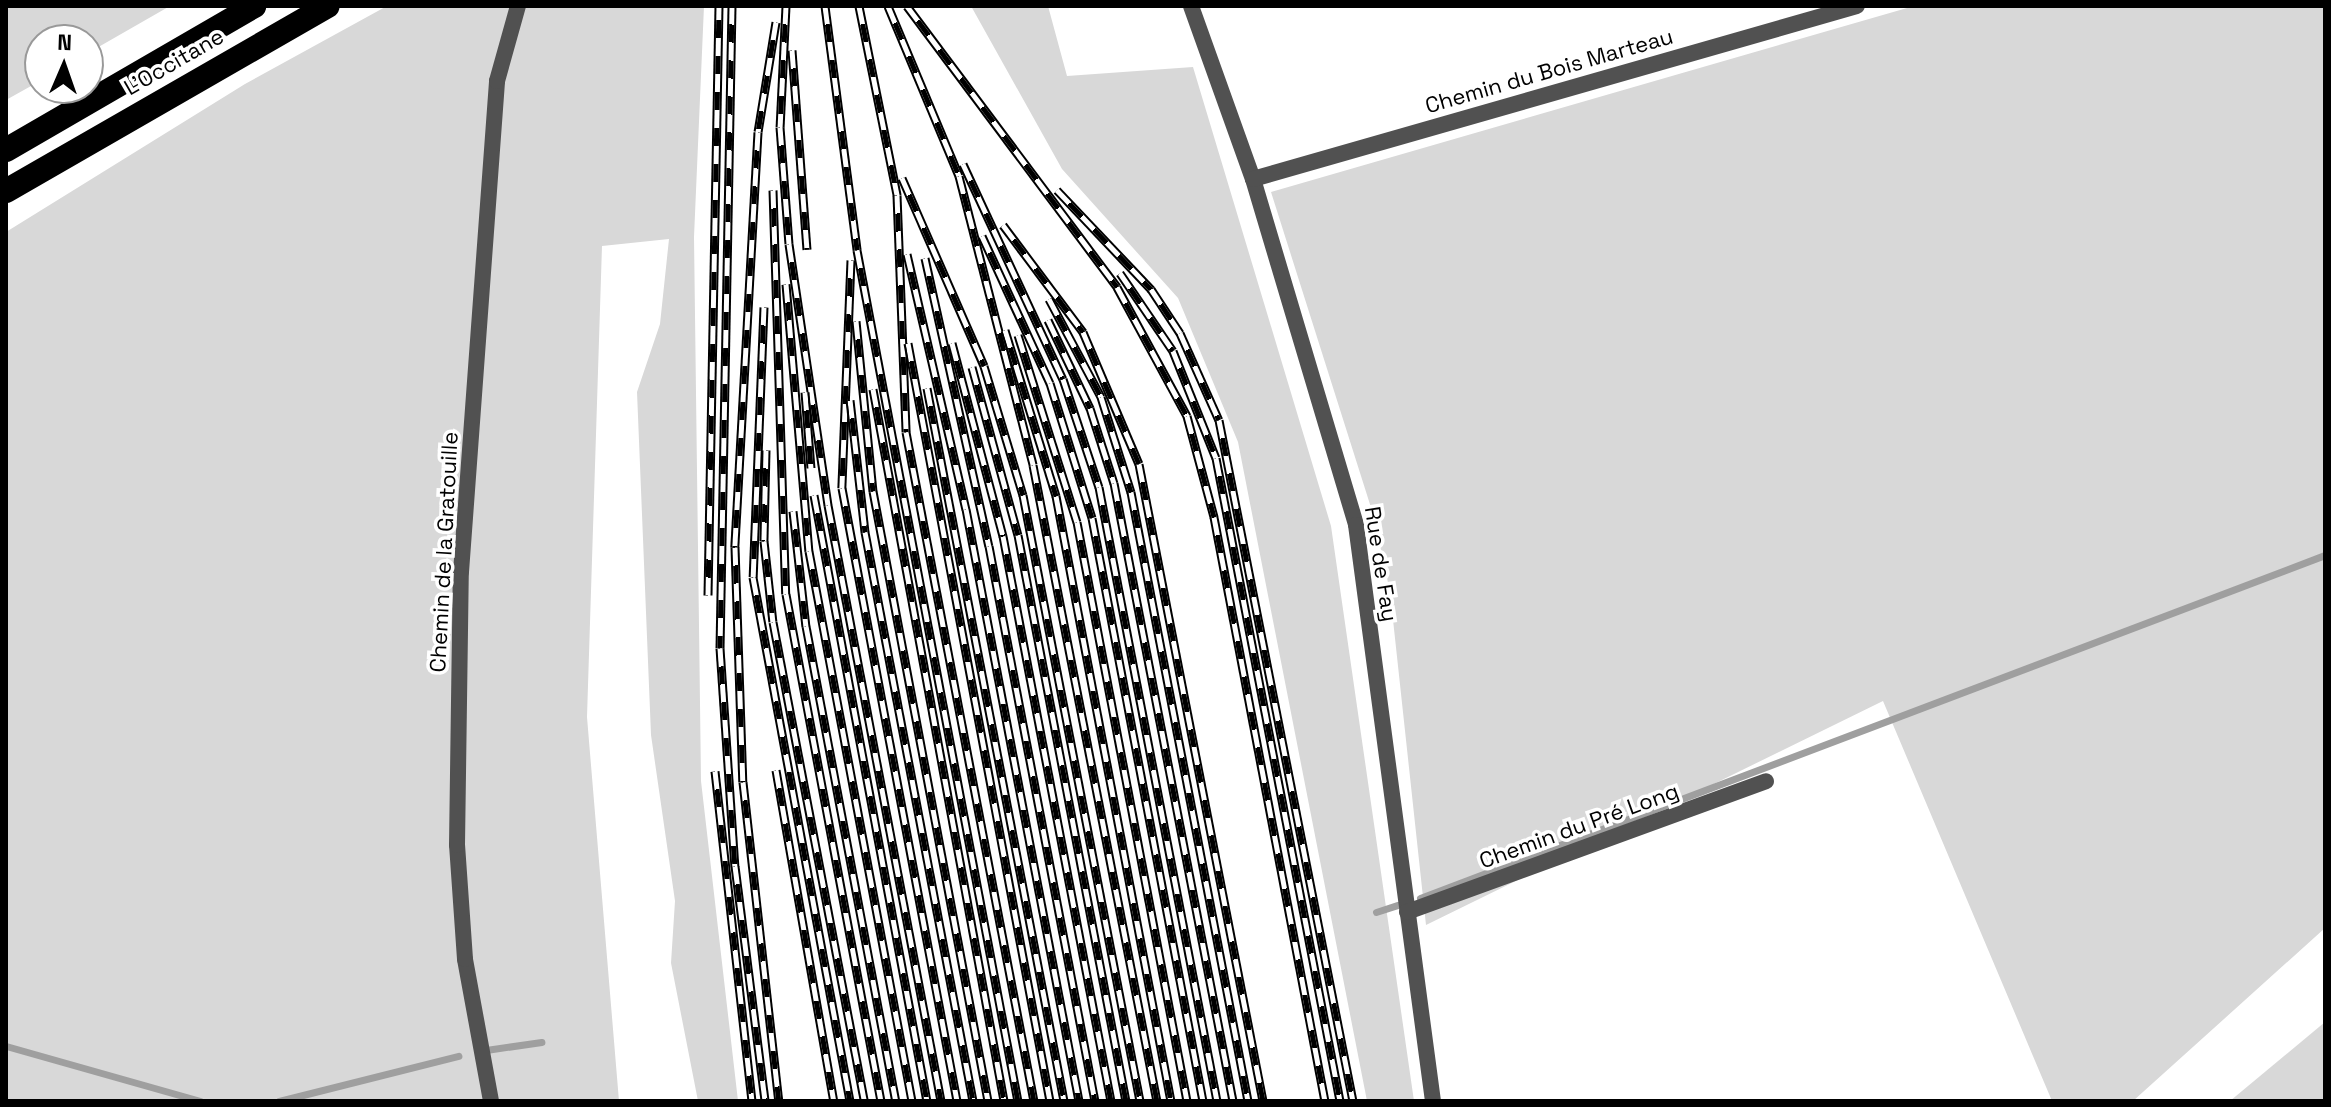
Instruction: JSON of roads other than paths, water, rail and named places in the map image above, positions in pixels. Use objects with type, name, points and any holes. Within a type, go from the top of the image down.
[{"type":"highway","name":"L'Occitane","points":[[6,150],[254,6]]},
{"type":"highway","name":"L'Occitane","points":[[6,191],[328,6]]},
{"type":"street","name":"Chemin de la Gratouille","points":[[491,1101],[465,959],[457,845],[461,572],[497,81],[518,6]]},
{"type":"street","name":"Rue de Fay","points":[[1191,6],[1253,179],[1356,525],[1433,1101]]},
{"type":"street","name":"Chemin du Bois Marteau","points":[[1253,179],[1857,6]]},
{"type":"street","name":"Chemin du Pré Long","points":[[1407,912],[1766,781]]},
{"type":"waterway","points":[[1420,898],[2325,555]]},
{"type":"waterway","points":[[1376,912],[1398,905]]},
{"type":"waterway","points":[[486,1050],[541,1042]]},
{"type":"waterway","points":[[6,1046],[200,1101]]},
{"type":"waterway","points":[[279,1101],[458,1056]]},
{"type":"railway","points":[[708,595],[719,6]]},
{"type":"railway","points":[[732,6],[720,648],[735,866],[765,1101]]},
{"type":"railway","points":[[786,6],[780,127],[789,244],[828,505],[941,1101]]},
{"type":"railway","points":[[825,6],[857,250],[1018,1101]]},
{"type":"railway","points":[[859,6],[897,195],[906,432],[1034,1101]]},
{"type":"railway","points":[[888,6],[959,176],[1033,465],[1157,1101]]},
{"type":"railway","points":[[907,6],[1117,287],[1187,416],[1214,517],[1325,1101]]},
{"type":"railway","points":[[776,22],[758,132],[735,547],[743,782],[779,1101]]},
{"type":"railway","points":[[792,50],[807,249]]},
{"type":"railway","points":[[963,164],[1063,379],[1099,487],[1217,1101]]},
{"type":"railway","points":[[902,178],[984,366],[1023,495],[1140,1101]]},
{"type":"railway","points":[[773,190],[786,594],[881,1101]]},
{"type":"railway","points":[[1057,190],[1151,289],[1180,333],[1219,420],[1353,1101]]},
{"type":"railway","points":[[1003,225],[1083,332],[1139,464],[1263,1101]]},
{"type":"railway","points":[[982,236],[1050,383],[1092,518],[1203,1101]]},
{"type":"railway","points":[[907,254],[966,509],[1079,1101]]},
{"type":"railway","points":[[925,258],[989,546],[1095,1101]]},
{"type":"railway","points":[[851,260],[842,488],[957,1101]]},
{"type":"railway","points":[[1120,273],[1173,351],[1216,458],[1340,1101]]},
{"type":"railway","points":[[786,284],[809,551],[912,1101]]},
{"type":"railway","points":[[1049,299],[1101,397],[1131,492],[1248,1101]]},
{"type":"railway","points":[[764,307],[753,577],[850,1101]]},
{"type":"railway","points":[[1048,320],[1090,408],[1114,483],[1233,1101]]},
{"type":"railway","points":[[856,321],[873,491],[988,1101]]},
{"type":"railway","points":[[1005,330],[1056,496],[1171,1101]]},
{"type":"railway","points":[[1018,335],[1077,522],[1187,1101]]},
{"type":"railway","points":[[908,343],[1050,1101]]},
{"type":"railway","points":[[952,343],[1003,536],[1111,1101]]},
{"type":"railway","points":[[972,367],[1018,535],[1126,1101]]},
{"type":"railway","points":[[927,388],[1064,1101]]},
{"type":"railway","points":[[873,389],[1004,1101]]},
{"type":"railway","points":[[805,392],[811,468]]},
{"type":"railway","points":[[850,400],[865,532],[973,1101]]},
{"type":"railway","points":[[766,450],[764,541],[773,622],[864,1101]]},
{"type":"railway","points":[[814,495],[927,1101]]},
{"type":"railway","points":[[793,511],[806,626],[896,1101]]},
{"type":"railway","points":[[776,770],[834,1101]]},
{"type":"railway","points":[[715,771],[752,1101]]}]
